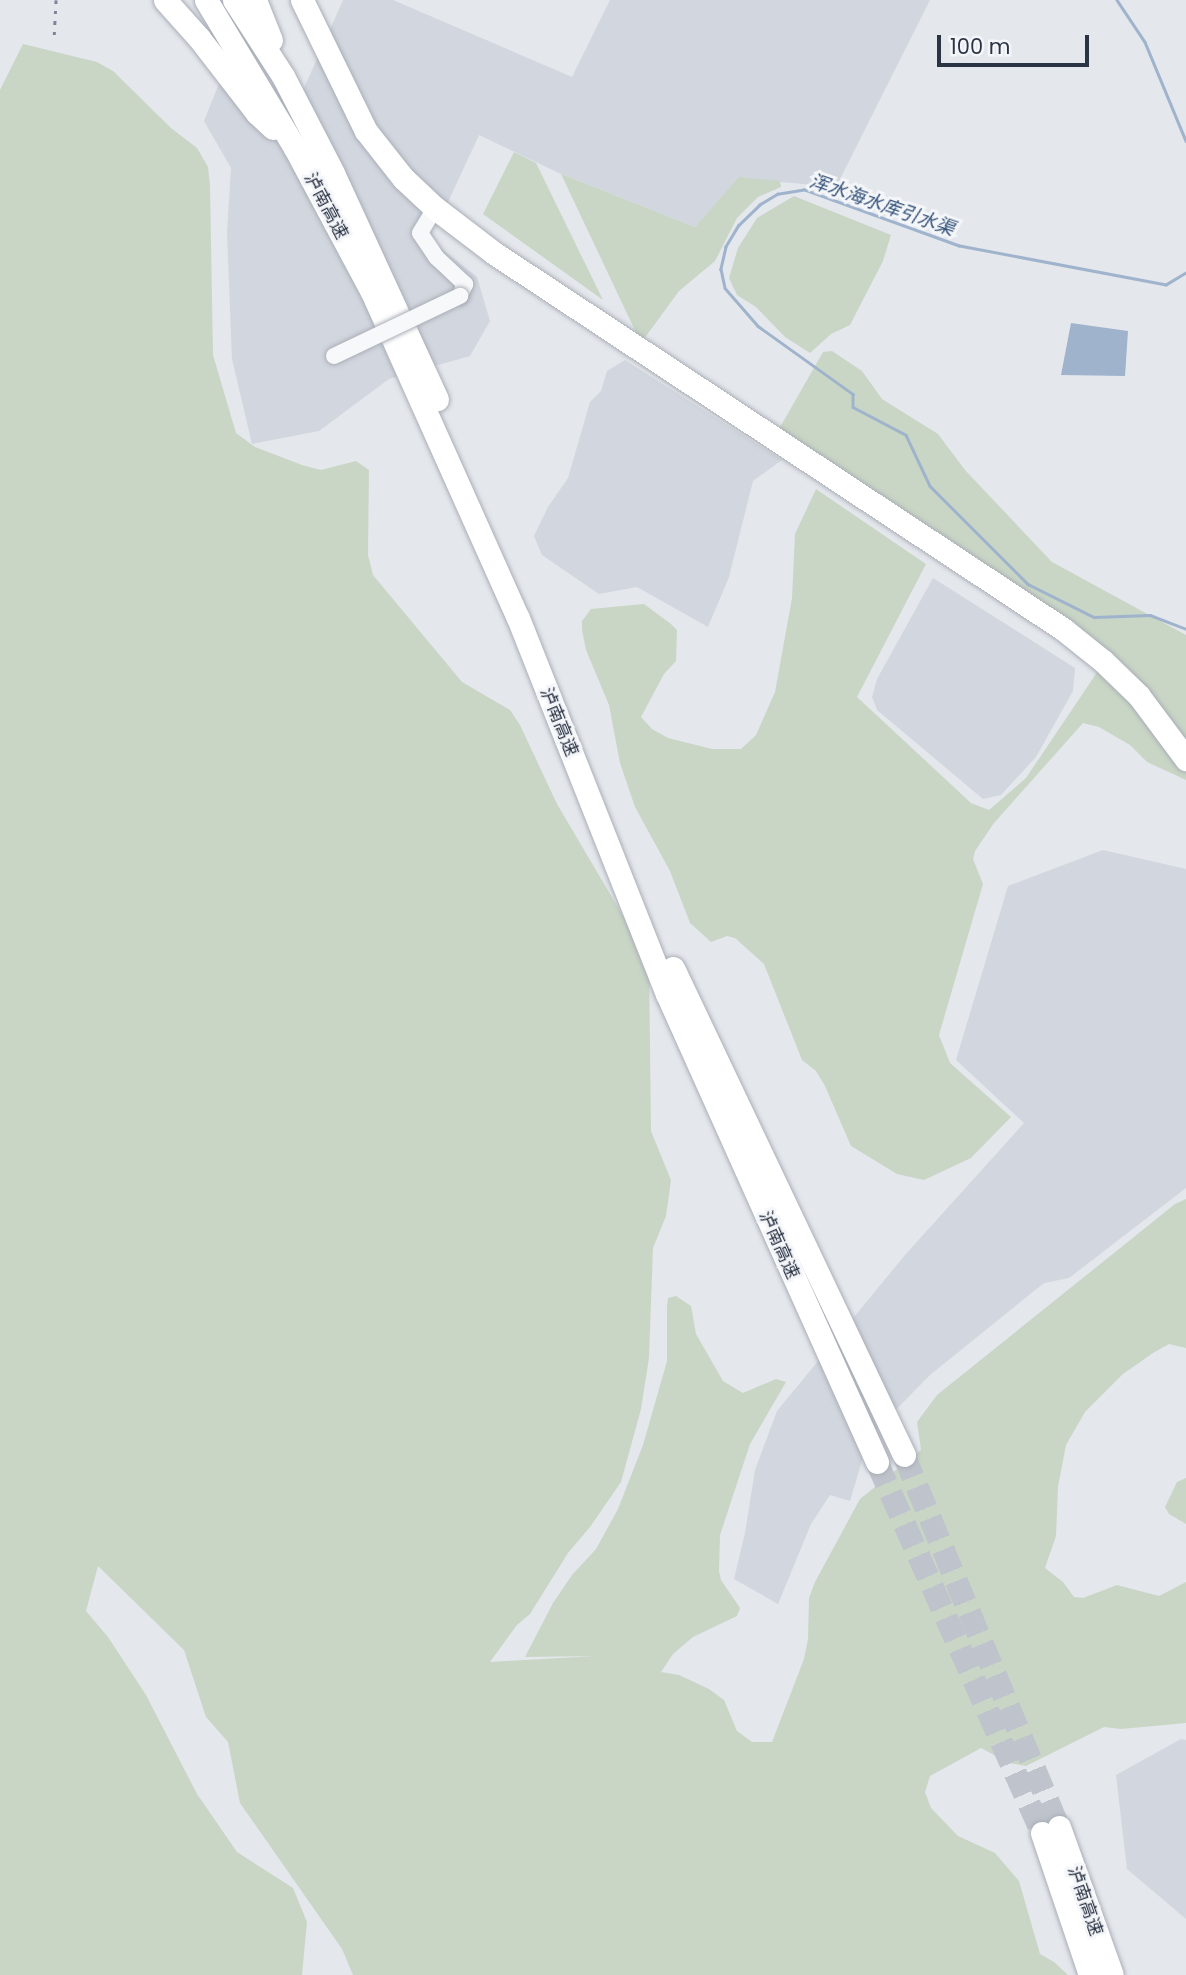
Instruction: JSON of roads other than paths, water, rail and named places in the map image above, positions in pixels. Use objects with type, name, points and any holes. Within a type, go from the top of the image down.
[{"type":"highway","points":[[165,0],[199,38],[257,113],[295,148]]},
{"type":"highway","name":"泸南高速","points":[[206,0],[295,148],[372,292],[517,618],[667,994],[877,1462]]},
{"type":"highway","name":"泸南高速","points":[[234,0],[283,76],[386,286],[532,612],[681,988],[904,1455]]},
{"type":"highway","points":[[255,0],[283,76]]},
{"type":"highway","points":[[302,0],[366,131],[403,178],[435,208],[494,253],[1063,629],[1127,684],[1156,716],[1186,759]]},
{"type":"highway","name":"泸南高速","points":[[1090,1975],[1051,1830],[1112,1975]]},
{"type":"street","points":[[334,356],[460,296],[465,284],[436,257],[420,233],[435,208]]},
{"type":"water","points":[[1071,323],[1128,331],[1125,376],[1061,375]]},
{"type":"waterway","name":"浑水海水库引水渠","points":[[1117,0],[1145,42],[1186,141]]},
{"type":"waterway","name":"浑水海水库引水渠","points":[[1186,273],[1166,285],[959,246],[804,190],[778,194],[760,205],[739,225],[726,247],[721,269],[725,288],[758,326],[853,394],[853,407],[906,435],[930,486],[1028,584],[1094,617],[1150,615],[1186,629]]},
{"type":"tunnel","points":[[904,1455],[1059,1827]]},
{"type":"tunnel","points":[[877,1462],[1042,1833]]},
{"type":"railway","points":[[54,35],[56,0]]}]
